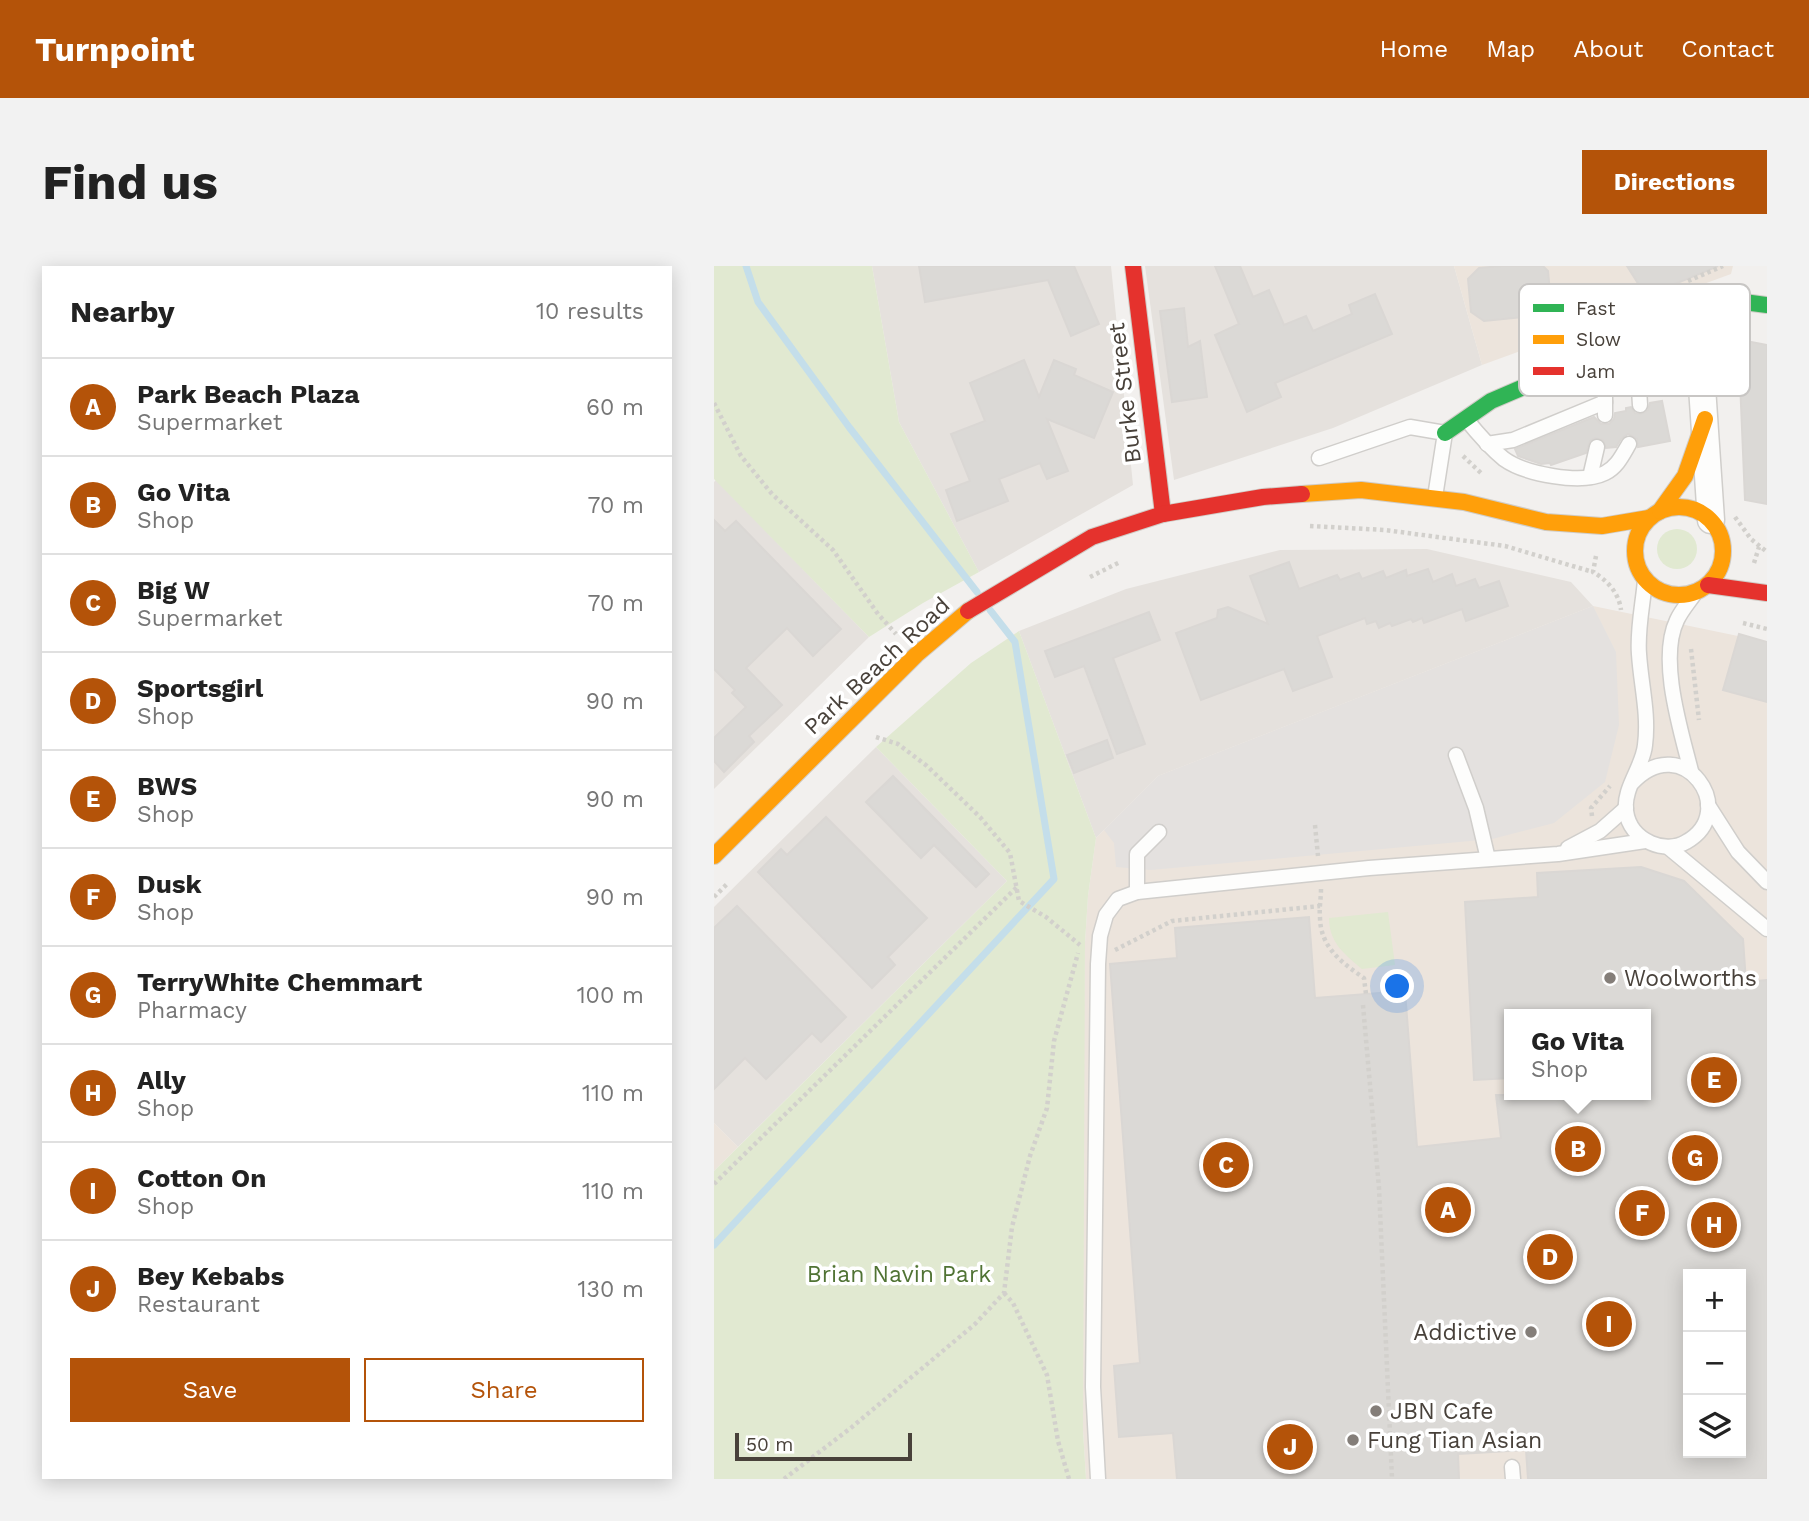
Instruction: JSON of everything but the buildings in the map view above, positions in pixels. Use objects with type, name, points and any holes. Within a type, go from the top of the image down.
[{"type":"street","name":"Burke Street","points":[[1133,266],[1163,514]]},
{"type":"street","points":[[1445,433],[1491,401],[1519,389]]},
{"type":"street","points":[[1702,589],[1717,574],[1723,560],[1724,546],[1703,396]]},
{"type":"street","points":[[1641,574],[1635,555],[1636,541],[1641,529],[1685,476],[1705,419]]},
{"type":"street","name":"Park Beach Road","points":[[714,856],[916,655],[960,616],[1092,537],[1163,514],[1263,497],[1361,490],[1464,502],[1546,522],[1602,526],[1655,515]]},
{"type":"street","points":[[1655,515],[1674,507],[1720,513]]},
{"type":"street","name":"Park Beach Road","points":[[1546,522],[1587,543]]},
{"type":"street","points":[[1724,546],[1750,556]]},
{"type":"street","points":[[1618,558],[1641,574],[1655,589],[1668,594],[1682,596],[1702,589],[1767,593]]},
{"type":"lane","points":[[1487,444],[1513,440],[1605,409],[1603,396]]},
{"type":"lane","points":[[1639,396],[1640,405]]},
{"type":"lane","points":[[1466,419],[1487,444],[1507,460],[1527,470],[1554,476],[1590,477],[1604,474],[1617,465],[1629,444]]},
{"type":"lane","points":[[1319,458],[1410,427],[1445,433],[1435,498]]},
{"type":"lane","points":[[1590,477],[1598,447]]},
{"type":"lane","points":[[1632,783],[1642,773],[1666,764],[1691,771],[1706,792],[1708,805],[1701,829],[1692,839],[1681,845],[1656,846],[1645,841],[1628,821],[1627,795],[1645,747],[1647,709],[1639,653],[1641,574]]},
{"type":"lane","points":[[1691,771],[1675,708],[1669,648],[1676,620],[1702,589]]},
{"type":"lane","points":[[1456,755],[1476,808],[1488,859]]},
{"type":"lane","points":[[1708,805],[1738,852],[1767,881]]},
{"type":"lane","points":[[1558,854],[1600,831],[1626,808]]},
{"type":"lane","points":[[1137,892],[1137,854],[1159,832]]},
{"type":"lane","points":[[1098,1479],[1093,1387],[1098,964],[1100,936],[1106,915],[1118,899],[1137,892],[1320,873],[1558,854],[1645,841]]},
{"type":"lane","points":[[1668,847],[1767,929]]},
{"type":"path","points":[[714,403],[741,456],[772,494],[833,550],[878,614],[903,641]]},
{"type":"path","points":[[1720,513],[1742,528],[1767,552]]},
{"type":"path","points":[[1305,526],[1385,530],[1505,546],[1593,572],[1610,585],[1616,594],[1622,617]]},
{"type":"path","points":[[1750,556],[1759,547]]},
{"type":"path","points":[[1078,582],[1123,561]]},
{"type":"path","points":[[1593,572],[1595,561]]},
{"type":"path","points":[[1735,621],[1767,629]]},
{"type":"path","points":[[1692,639],[1691,657],[1698,695],[1699,729]]},
{"type":"path","points":[[784,1479],[852,1427],[975,1324],[1004,1293],[1012,1227],[1030,1156],[1047,1108],[1054,1041],[1081,943],[1017,897],[1010,853],[980,817],[927,766],[898,744],[875,737]]},
{"type":"path","points":[[1593,835],[1591,808],[1611,785]]},
{"type":"path","points":[[1315,825],[1320,873],[1320,919],[1324,942],[1341,962],[1364,978],[1366,994]]},
{"type":"path","points":[[714,1184],[1017,887]]},
{"type":"path","points":[[1112,952],[1172,922],[1320,906]]},
{"type":"path","points":[[1363,1005],[1379,1188],[1392,1479]]},
{"type":"path","points":[[1004,1293],[1013,1303],[1047,1375],[1058,1441],[1069,1479]]},
{"type":"shaded area","points":[[872,266],[1111,266],[1133,485],[979,572],[899,422]]},
{"type":"shaded area","points":[[1145,266],[1454,266],[1482,365],[1333,428],[1174,480]]},
{"type":"shaded area","points":[[1454,266],[1733,266],[1731,274],[1704,284],[1519,284],[1519,351],[1482,365]]},
{"type":"shaded area","points":[[716,480],[869,637],[714,789],[714,482]]},
{"type":"shaded area","points":[[1427,549],[1571,582],[1593,606],[1158,776],[1096,838],[1019,631],[1126,589],[1280,550]]},
{"type":"shaded area","points":[[1593,606],[1767,642],[1767,1479],[1086,1479],[1083,1430],[1083,1079],[1088,896],[1096,838],[1158,776]]},
{"type":"shaded area","points":[[1593,606],[1616,652],[1619,725],[1605,782],[1554,823],[1492,839],[1151,870],[1116,867],[1114,843],[1104,830],[1158,776]]},
{"type":"shaded area","points":[[876,747],[1007,881],[738,1147],[714,1123],[714,907]]},
{"type":"shaded area","points":[[714,1123],[738,1147],[714,1171]]},
{"type":"green space","points":[[714,266],[872,266],[899,422],[979,572],[869,637],[714,479]]},
{"type":"green space","points":[[1677,529],[1691,535],[1697,549],[1691,563],[1677,569],[1663,563],[1657,549],[1663,535]]},
{"type":"green space","name":"Brian Navin Park","points":[[1019,631],[1096,838],[1085,943],[1083,1430],[1086,1479],[714,1479],[714,1171],[1007,881],[876,747],[971,663]]},
{"type":"green space","points":[[1388,912],[1395,965],[1362,969],[1335,941],[1329,918]]},
{"type":"waterway","points":[[746,266],[758,302],[849,427],[977,592]]},
{"type":"waterway","points":[[714,1245],[1054,879],[1015,642],[990,610]]},
{"type":"traffic: fast","points":[[1750,303],[1767,305]]},
{"type":"traffic: fast","points":[[1445,433],[1491,401],[1519,389]]},
{"type":"traffic: slow","points":[[1660,511],[1685,476],[1705,419]]},
{"type":"traffic: slow","points":[[1302,494],[1361,490],[1464,502],[1546,522],[1602,526],[1649,518]]},
{"type":"traffic: slow","points":[[1679,507],[1704,514],[1716,526],[1723,551],[1716,576],[1704,588],[1679,595],[1654,588],[1642,576],[1635,551],[1642,526],[1654,514],[1679,507]]},
{"type":"traffic: slow","points":[[714,856],[916,655],[968,611]]},
{"type":"traffic: jam","points":[[1133,266],[1163,514]]},
{"type":"traffic: jam","points":[[968,611],[1092,537],[1163,514],[1263,497],[1302,494]]},
{"type":"traffic: jam","points":[[1708,585],[1767,593]]},
{"type":"place","name":"Woolworths","points":[[1610,978]]},
{"type":"place","name":"BWS","points":[[1714,1080]]},
{"type":"place","name":"Go Vita","points":[[1578,1149]]},
{"type":"place","name":"TerryWhite Chemmart","points":[[1695,1158]]},
{"type":"place","name":"Big W","points":[[1226,1165]]},
{"type":"place","name":"Park Beach Plaza","points":[[1448,1210]]},
{"type":"place","name":"Dusk","points":[[1642,1213]]},
{"type":"place","name":"Ally","points":[[1714,1225]]},
{"type":"place","name":"Sportsgirl","points":[[1550,1257]]},
{"type":"place","name":"Cotton On","points":[[1609,1324]]},
{"type":"place","name":"Addictive","points":[[1531,1332]]},
{"type":"place","name":"JBN Cafe","points":[[1376,1411]]},
{"type":"place","name":"Fung Tian Asian","points":[[1353,1440]]},
{"type":"place","name":"Bey Kebabs","points":[[1290,1447]]}]
